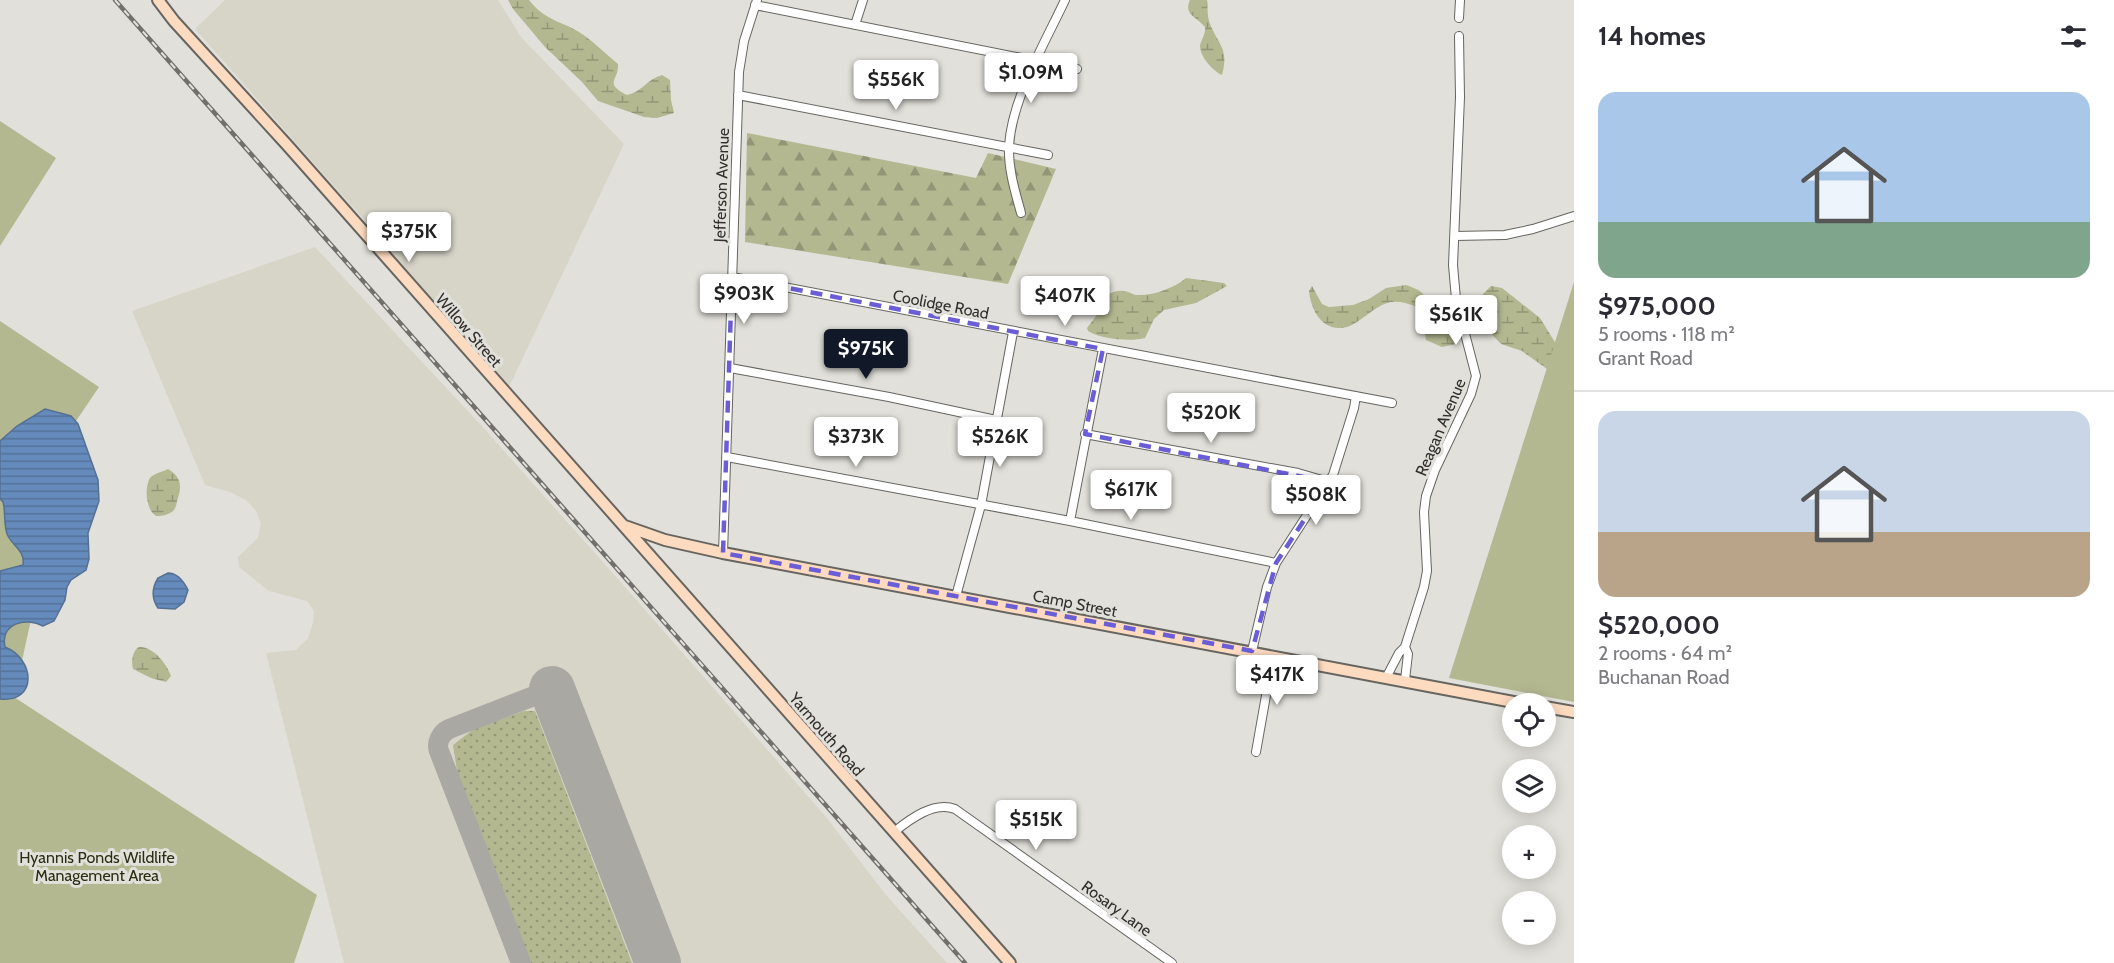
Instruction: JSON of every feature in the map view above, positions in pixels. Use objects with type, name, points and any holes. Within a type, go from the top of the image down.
[{"type":"main road","name":"Willow Street","points":[[150,0],[174,21]]},
{"type":"main road","name":"Willow Street","points":[[158,0],[174,21],[288,146],[622,525]]},
{"type":"main road","name":"Camp Street","points":[[622,525],[665,540],[723,553],[1387,676],[1502,700]]},
{"type":"main road","name":"Yarmouth Road","points":[[622,525],[1010,963]]},
{"type":"main road","points":[[649,555],[665,540]]},
{"type":"main road","points":[[1556,709],[1574,712]]},
{"type":"street","points":[[855,25],[863,0]]},
{"type":"street","points":[[1021,213],[1013,184],[1009,146],[1018,103],[1065,0]]},
{"type":"street","points":[[1459,18],[1460,0]]},
{"type":"street","points":[[756,2],[855,25],[1077,69]]},
{"type":"street","name":"Jefferson Avenue","points":[[723,553],[739,72],[744,41],[756,2]]},
{"type":"street","name":"Reagan Avenue","points":[[1387,676],[1405,647],[1425,587],[1427,571],[1424,512],[1426,496],[1435,470],[1475,384],[1476,375],[1456,300],[1453,265],[1460,98],[1460,36]]},
{"type":"street","points":[[738,95],[1048,155]]},
{"type":"street","points":[[1455,236],[1505,235],[1574,216]]},
{"type":"street","name":"Coolidge Road","points":[[732,278],[1392,403]]},
{"type":"street","points":[[956,596],[981,505],[1013,332]]},
{"type":"street","points":[[1070,521],[1102,349]]},
{"type":"street","points":[[730,368],[868,393],[996,420]]},
{"type":"street","points":[[1252,651],[1267,587],[1276,563],[1329,482],[1341,450],[1356,396]]},
{"type":"street","points":[[1085,434],[1298,473],[1329,482]]},
{"type":"street","points":[[727,457],[1070,521],[1276,563]]},
{"type":"street","name":"Reagan Avenue","points":[[1405,647],[1408,654],[1405,680]]},
{"type":"street","points":[[1256,752],[1274,656]]},
{"type":"street","name":"Rosary Lane","points":[[894,832],[931,809],[940,806],[955,809],[1172,963]]},
{"type":"highlighted area","points":[[732,277],[1103,349],[1085,434],[1329,482],[1276,563],[1252,651],[723,553]]},
{"type":"shaded area","points":[[225,0],[498,0],[521,37],[624,144],[509,387],[395,263],[398,258],[195,29]]},
{"type":"shaded area","points":[[315,247],[479,423],[625,587],[826,817],[886,895],[947,963],[344,963],[266,653],[296,650],[308,638],[314,611],[307,601],[269,591],[239,567],[238,557],[258,538],[261,523],[256,511],[246,500],[230,492],[205,485],[132,311]]},
{"type":"green space","points":[[508,0],[529,0],[542,13],[589,39],[618,64],[614,84],[627,95],[662,75],[670,80],[674,113],[657,118],[644,117],[598,101],[582,82],[545,47]]},
{"type":"green space","points":[[1190,0],[1207,0],[1209,21],[1224,53],[1222,75],[1211,67],[1202,55],[1200,46],[1205,27],[1188,9]]},
{"type":"green space","points":[[0,121],[56,158],[0,246]]},
{"type":"green space","points":[[747,133],[976,178],[988,153],[1056,169],[1008,284],[745,242]]},
{"type":"green space","points":[[1186,278],[1224,283],[1227,286],[1196,303],[1164,310],[1154,319],[1145,338],[1116,339],[1088,331],[1087,328],[1096,316],[1106,295],[1122,291],[1136,295],[1156,293]]},
{"type":"green space","points":[[1574,282],[1574,702],[1556,699],[1556,693],[1527,693],[1449,678]]},
{"type":"green space","points":[[1406,285],[1417,289],[1427,300],[1433,326],[1446,333],[1455,330],[1460,332],[1457,344],[1442,347],[1426,340],[1423,321],[1415,306],[1401,302],[1382,305],[1347,327],[1331,327],[1325,324],[1316,313],[1309,291],[1312,286],[1322,304],[1329,307],[1353,305],[1369,299],[1386,288]]},
{"type":"green space","points":[[1491,286],[1502,288],[1540,318],[1561,352],[1547,369],[1522,351],[1501,344],[1479,321],[1476,309],[1483,294]]},
{"type":"green space","name":"Hyannis Ponds Wildlife Management Area","points":[[0,321],[99,387],[74,424],[14,697],[317,895],[294,963],[0,963]]},
{"type":"green space","points":[[168,469],[176,475],[180,483],[179,496],[174,510],[165,515],[156,516],[148,504],[148,482],[154,475]]},
{"type":"green space","points":[[139,647],[149,649],[163,661],[171,676],[166,682],[133,669],[133,657]]},
{"type":"green space","points":[[524,711],[535,711],[632,963],[530,963],[468,805],[457,771],[453,745],[475,728]]},
{"type":"water","points":[[45,409],[71,416],[78,424],[98,480],[99,501],[88,533],[89,559],[86,570],[71,580],[67,587],[65,600],[54,621],[43,626],[22,622],[10,627],[6,632],[5,647],[22,661],[27,670],[28,679],[21,694],[12,698],[0,699],[0,571],[23,565],[23,560],[21,553],[8,536],[4,506],[0,499],[0,441],[17,426]]},
{"type":"water","points":[[168,573],[180,578],[188,590],[184,602],[175,609],[158,608],[153,597],[154,586],[158,578]]},
{"type":"taxiway","points":[[521,963],[438,744],[442,735],[449,729],[552,689]]},
{"type":"runway","points":[[552,689],[658,963]]},
{"type":"railway","points":[[115,0],[965,963]]}]
